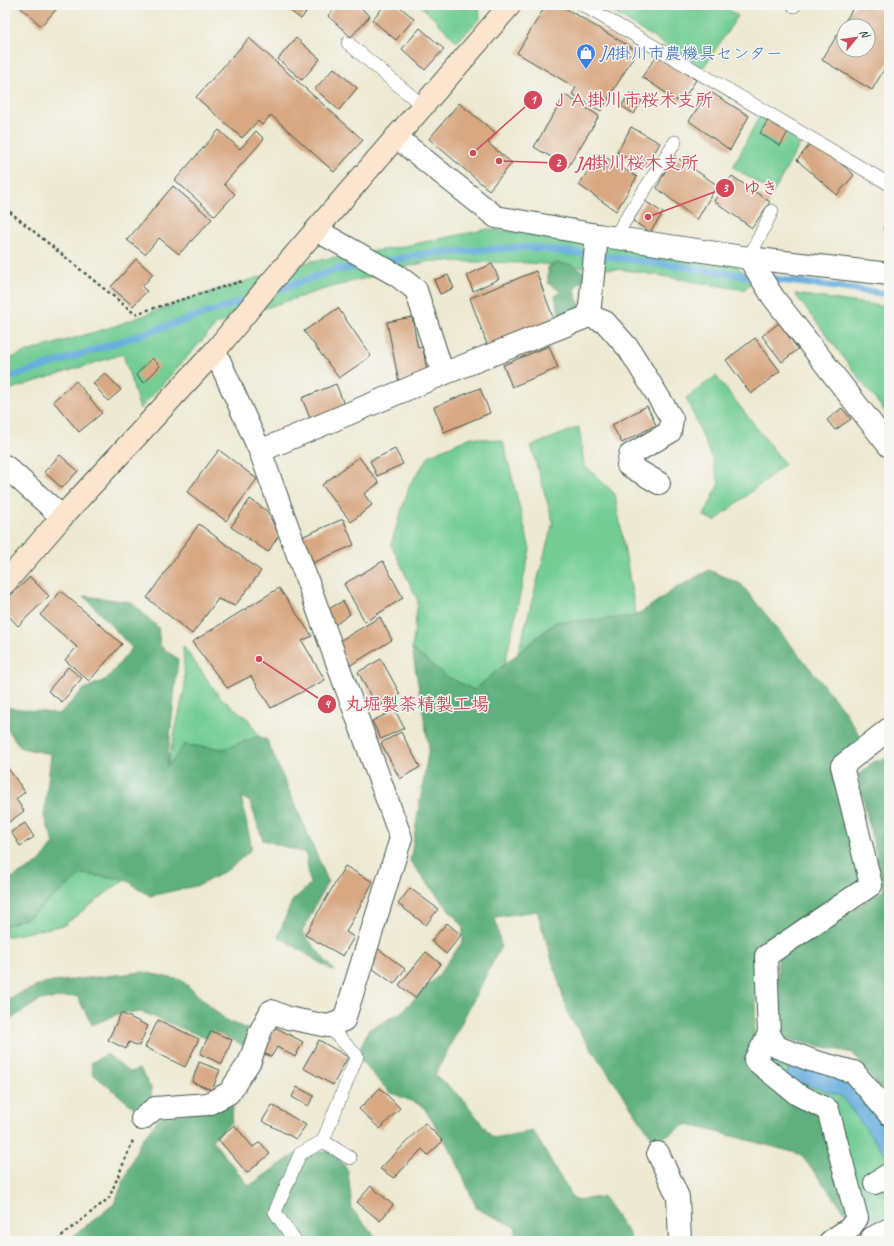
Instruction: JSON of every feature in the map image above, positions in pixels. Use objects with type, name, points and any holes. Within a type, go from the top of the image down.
[{"type":"street","points":[[5,584],[62,518],[215,351],[272,280],[510,5]]},
{"type":"street","points":[[396,137],[496,217],[603,238],[750,258],[889,274]]},
{"type":"street","points":[[316,230],[398,276],[416,290],[444,374]]},
{"type":"street","points":[[589,316],[594,270],[603,238]]},
{"type":"street","points":[[750,258],[773,297],[889,446]]},
{"type":"street","points":[[260,451],[444,374],[589,316],[605,322],[629,349],[672,419],[670,432],[630,454],[628,465],[659,484]]},
{"type":"street","points":[[142,1120],[155,1108],[208,1104],[230,1093],[250,1061],[260,1032],[271,1010],[288,1018],[328,1026],[344,1020],[401,838],[260,451],[215,351]]},
{"type":"street","points":[[5,466],[62,518]]},
{"type":"street","points":[[889,730],[842,766],[871,885],[766,956],[769,1034],[777,1047],[813,1061],[854,1072],[889,1114]]},
{"type":"street","points":[[769,1034],[755,1060],[797,1094],[828,1110],[857,1218],[850,1228],[831,1241]]},
{"type":"street","points":[[658,1153],[678,1197],[680,1241]]},
{"type":"street","points":[[874,1241],[872,1238],[889,1229]]},
{"type":"lane","points":[[583,5],[889,184]]},
{"type":"lane","points":[[348,43],[423,106]]},
{"type":"lane","points":[[603,238],[675,142]]},
{"type":"lane","points":[[750,258],[772,211]]},
{"type":"lane","points":[[295,1241],[275,1212],[300,1154],[323,1142],[357,1056],[328,1026]]},
{"type":"lane","points":[[323,1142],[350,1158]]},
{"type":"path","points":[[5,208],[135,314],[248,279]]},
{"type":"path","points":[[59,1241],[59,1238],[109,1198],[142,1120]]},
{"type":"green space","points":[[420,5],[479,5],[480,19],[457,42]]},
{"type":"green space","points":[[601,5],[722,5],[738,16],[703,68]]},
{"type":"green space","points":[[763,109],[805,135],[773,193],[733,167]]},
{"type":"green space","points":[[488,229],[704,255],[737,266],[753,281],[744,290],[626,270],[528,263],[429,261],[321,290],[217,324],[140,409],[123,354],[5,391],[5,361],[23,353],[115,326],[194,297],[312,261],[400,247]]},
{"type":"green space","points":[[557,263],[572,265],[584,272],[586,279],[575,287],[577,300],[582,307],[559,322],[559,311],[555,296],[562,292],[548,283],[548,267]]},
{"type":"green space","points":[[795,294],[889,307],[889,417]]},
{"type":"green space","points":[[716,376],[785,464],[715,521],[704,516],[719,483],[712,458],[686,398]]},
{"type":"green space","points":[[579,427],[584,465],[615,494],[636,616],[599,620],[556,622],[518,653],[553,522],[531,446]]},
{"type":"green space","points":[[471,437],[503,441],[530,549],[505,664],[474,690],[448,677],[412,649],[418,601],[391,544],[410,484],[430,455]]},
{"type":"green space","points":[[709,570],[741,584],[843,709],[863,741],[830,766],[867,880],[758,953],[753,1063],[824,1108],[854,1223],[800,1154],[687,1124],[655,1142],[569,1016],[537,911],[495,917],[501,946],[435,1075],[462,1098],[493,1138],[533,1131],[574,1200],[603,1197],[629,1234],[631,1241],[515,1241],[516,1227],[477,1209],[454,1156],[423,1106],[389,1092],[357,1056],[368,1030],[400,1013],[437,977],[463,941],[463,926],[410,861],[429,747],[412,649],[448,677],[474,690],[556,622],[599,620],[636,616],[676,588]]},
{"type":"green space","points":[[84,596],[131,602],[158,627],[160,646],[178,659],[167,767],[184,745],[224,749],[259,736],[267,740],[328,881],[302,932],[335,972],[278,936],[292,901],[310,885],[306,853],[263,840],[250,802],[241,797],[252,849],[229,869],[200,885],[150,896],[125,879],[82,874],[29,917],[5,926],[5,882],[40,862],[54,843],[44,816],[51,754],[21,748],[5,726],[5,707],[59,714],[84,689],[107,679],[132,648]]},
{"type":"green space","points":[[183,646],[220,697],[248,719],[259,736],[224,749],[184,745],[167,768],[185,686]]},
{"type":"green space","points":[[889,758],[889,1101],[853,1053],[777,1037],[778,958],[884,890],[858,775],[873,762]]},
{"type":"green space","points":[[82,874],[125,879],[64,925],[5,937],[5,926],[29,917]]},
{"type":"green space","points":[[143,972],[181,980],[227,1021],[250,1030],[247,1047],[216,1032],[206,1038],[142,1012],[121,1013],[92,1025],[77,996],[40,1000],[5,1023],[5,1000],[44,983]]},
{"type":"green space","points":[[769,1034],[889,1114],[889,1214],[867,1224],[836,1119],[760,1058]]},
{"type":"green space","points":[[107,1054],[130,1072],[140,1069],[151,1088],[152,1105],[137,1110],[93,1074],[91,1063]]},
{"type":"green space","points":[[233,1106],[232,1122],[212,1140],[249,1186],[295,1154],[333,1151],[348,1171],[352,1209],[375,1236],[376,1241],[70,1241],[71,1238],[114,1204],[140,1142],[159,1118]]},
{"type":"water","points":[[792,1058],[851,1079],[889,1125],[889,1149],[885,1154],[841,1096],[786,1078]]},
{"type":"building","points":[[18,5],[60,5],[41,26]]},
{"type":"building","points":[[289,5],[311,5],[301,19],[286,8]]},
{"type":"building","points":[[337,5],[357,5],[370,16],[351,37],[328,16]]},
{"type":"building","points":[[385,5],[398,5],[414,19],[396,40],[372,20]]},
{"type":"building","name":"JA掛川市農機具センター","points":[[546,5],[560,5],[637,51],[601,111],[572,94],[576,88],[517,53]]},
{"type":"building","points":[[855,5],[889,5],[889,61],[872,90],[822,60],[836,37],[836,58],[876,58],[876,18],[847,18]]},
{"type":"building","points":[[420,28],[444,49],[425,70],[402,49]]},
{"type":"building","points":[[249,38],[363,140],[334,172],[271,115],[262,125],[258,121],[242,138],[196,97]]},
{"type":"building","points":[[296,38],[320,59],[302,80],[278,59]]},
{"type":"building","points":[[658,54],[696,80],[681,103],[642,77]]},
{"type":"building","points":[[334,68],[357,88],[339,110],[315,89]]},
{"type":"building","points":[[709,91],[749,116],[730,150],[689,121]]},
{"type":"building","points":[[630,93],[642,101],[634,114],[621,106]]},
{"type":"building","points":[[565,95],[599,116],[568,167],[534,147]]},
{"type":"building","points":[[459,103],[496,133],[488,143],[512,163],[489,190],[429,139]]},
{"type":"building","points":[[768,120],[788,132],[780,146],[760,133]]},
{"type":"building","points":[[631,127],[660,143],[645,169],[617,153]]},
{"type":"building","points":[[219,130],[240,149],[256,131],[264,139],[224,184],[235,194],[215,216],[175,180]]},
{"type":"building","points":[[814,140],[854,175],[837,195],[797,160]]},
{"type":"building","points":[[599,153],[637,177],[616,211],[579,185]]},
{"type":"building","points":[[673,155],[717,185],[697,220],[657,188]]},
{"type":"building","points":[[732,176],[770,202],[752,228],[714,201]]},
{"type":"building","points":[[173,186],[212,219],[179,254],[159,238],[145,254],[127,240]]},
{"type":"building","points":[[645,201],[663,213],[650,232],[633,221]]},
{"type":"building","points":[[889,220],[889,233],[883,229]]},
{"type":"building","points":[[136,259],[153,274],[142,287],[147,291],[133,306],[111,287]]},
{"type":"building","points":[[492,264],[499,279],[473,291],[467,275]]},
{"type":"building","points":[[536,271],[555,323],[489,350],[470,298]]},
{"type":"building","points":[[448,275],[454,288],[440,294],[434,280]]},
{"type":"building","points":[[338,308],[371,356],[339,378],[304,331]]},
{"type":"building","points":[[412,317],[418,348],[423,347],[427,371],[399,383],[387,322]]},
{"type":"building","points":[[779,323],[798,349],[782,362],[762,336]]},
{"type":"building","points":[[755,338],[780,371],[751,394],[726,360]]},
{"type":"building","points":[[549,346],[558,368],[512,387],[503,365]]},
{"type":"building","points":[[152,358],[160,366],[144,383],[136,375]]},
{"type":"building","points":[[105,373],[121,390],[108,401],[93,383]]},
{"type":"building","points":[[76,381],[102,413],[79,432],[53,401]]},
{"type":"building","points":[[336,384],[345,407],[311,421],[302,398]]},
{"type":"building","points":[[480,388],[490,413],[444,432],[434,407]]},
{"type":"building","points":[[647,406],[656,425],[622,443],[612,425]]},
{"type":"building","points":[[842,408],[851,419],[835,430],[827,420]]},
{"type":"building","points":[[395,449],[403,464],[377,476],[370,461]]},
{"type":"building","points":[[219,450],[257,479],[226,521],[187,492]]},
{"type":"building","points":[[60,455],[78,471],[62,488],[44,472]]},
{"type":"building","points":[[359,457],[379,483],[364,494],[372,505],[351,522],[322,485]]},
{"type":"building","points":[[250,499],[267,511],[279,535],[268,552],[231,527]]},
{"type":"building","points":[[343,519],[354,545],[310,564],[299,538]]},
{"type":"building","points":[[199,524],[261,571],[235,606],[218,599],[192,634],[147,598]]},
{"type":"building","points":[[383,561],[403,598],[365,622],[344,584]]},
{"type":"building","points":[[30,577],[49,596],[18,626],[5,612],[5,601]]},
{"type":"building","points":[[279,588],[312,636],[302,641],[325,680],[271,708],[251,676],[227,688],[192,642]]},
{"type":"building","points":[[61,591],[122,644],[89,681],[65,660],[77,647],[40,615]]},
{"type":"building","points":[[343,601],[350,614],[331,628],[323,612]]},
{"type":"building","points":[[380,617],[392,640],[349,666],[336,643]]},
{"type":"building","points":[[381,659],[400,694],[377,708],[358,672]]},
{"type":"building","points":[[68,667],[82,678],[62,702],[48,691]]},
{"type":"building","points":[[395,710],[404,728],[381,739],[372,721]]},
{"type":"building","points":[[401,732],[420,767],[400,779],[381,743]]},
{"type":"building","points":[[5,764],[25,792],[16,799],[24,811],[5,825]]},
{"type":"building","points":[[25,823],[34,837],[20,846],[11,832]]},
{"type":"building","points":[[345,866],[373,882],[346,932],[354,937],[343,956],[305,935]]},
{"type":"building","points":[[410,888],[438,909],[426,925],[398,904]]},
{"type":"building","points":[[447,923],[461,935],[446,954],[431,941]]},
{"type":"building","points":[[376,947],[405,969],[394,984],[365,963]]},
{"type":"building","points":[[426,952],[441,964],[415,998],[399,985]]},
{"type":"building","points":[[121,1013],[148,1026],[139,1046],[129,1042],[126,1049],[108,1040]]},
{"type":"building","points":[[158,1020],[199,1039],[185,1067],[145,1047]]},
{"type":"building","points":[[275,1027],[303,1042],[295,1057],[277,1047],[271,1057],[262,1052]]},
{"type":"building","points":[[211,1031],[232,1040],[222,1064],[200,1054]]},
{"type":"building","points":[[319,1040],[348,1057],[333,1085],[303,1068]]},
{"type":"building","points":[[199,1062],[220,1070],[212,1090],[192,1082]]},
{"type":"building","points":[[297,1087],[314,1096],[308,1106],[292,1097]]},
{"type":"building","points":[[380,1088],[400,1108],[380,1129],[359,1109]]},
{"type":"building","points":[[272,1105],[306,1125],[296,1139],[262,1121]]},
{"type":"building","points":[[425,1123],[443,1141],[428,1155],[422,1149],[394,1178],[380,1169]]},
{"type":"building","points":[[234,1125],[253,1147],[260,1142],[270,1154],[247,1173],[218,1139]]},
{"type":"building","points":[[371,1186],[393,1205],[380,1221],[357,1202]]},
{"type":"waterway","points":[[383,262],[424,254],[523,247],[603,256],[756,277]]},
{"type":"waterway","points":[[271,292],[335,270],[367,265]]},
{"type":"waterway","points":[[766,278],[889,294]]},
{"type":"waterway","points":[[5,379],[250,299]]},
{"type":"place","name":"JA掛川市農機具センター","points":[[586,70]]},
{"type":"place","name":"ＪＡ掛川市桜木支所","points":[[473,153]]},
{"type":"place","name":"JA掛川桜木支所","points":[[499,161]]},
{"type":"place","name":"ゆき","points":[[648,217]]},
{"type":"place","name":"丸堀製茶精製工場","points":[[259,659]]}]
